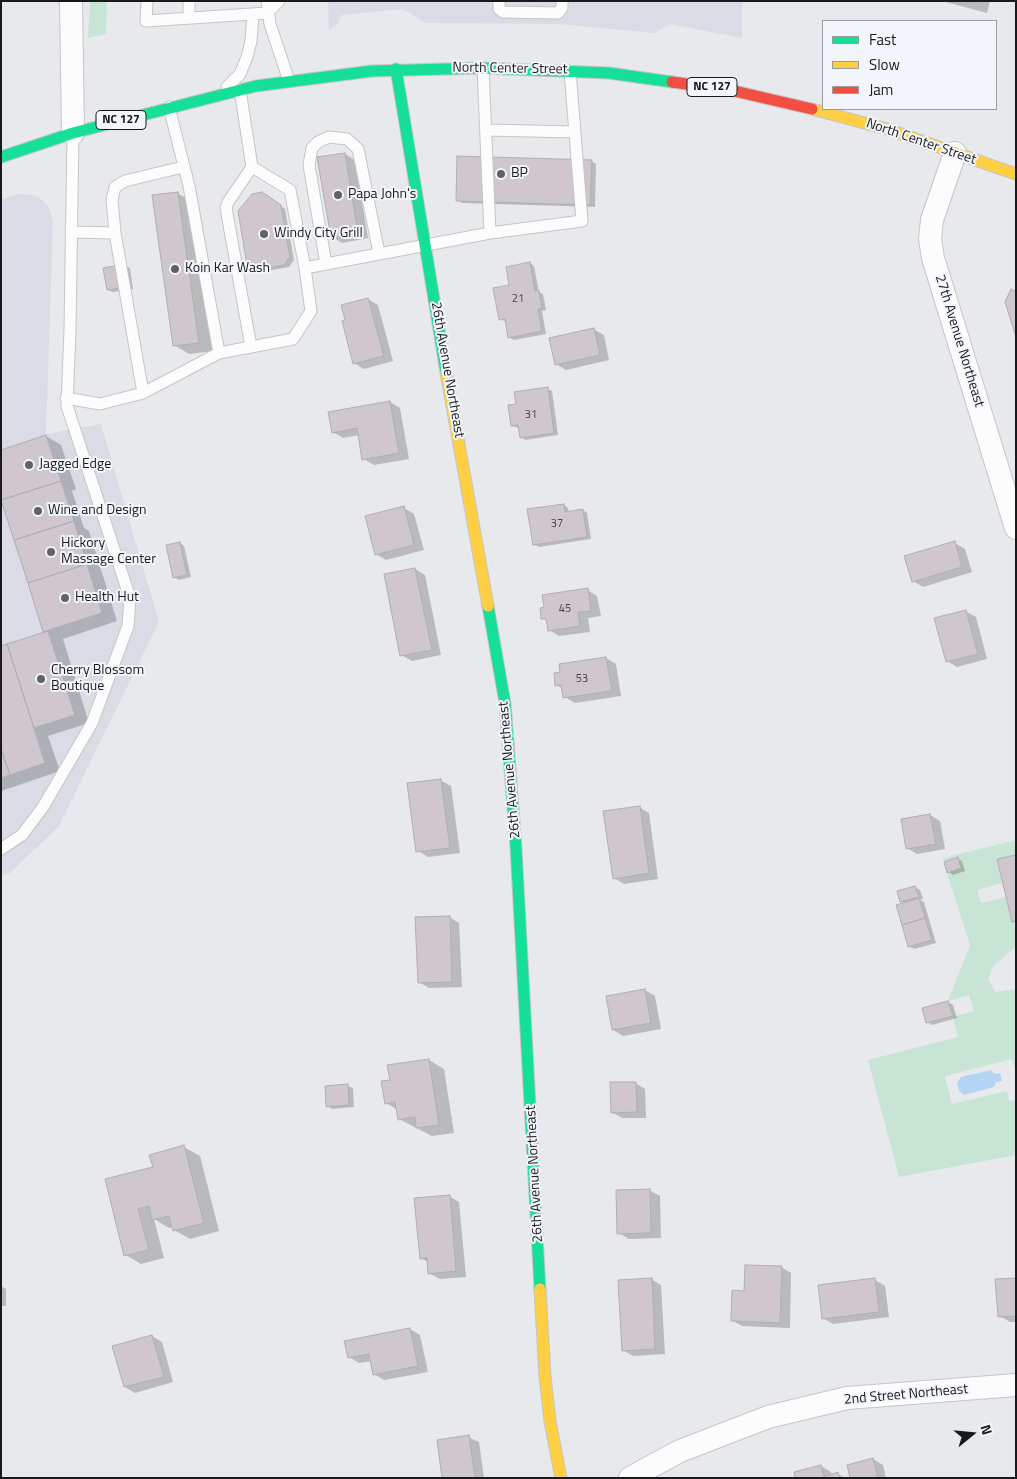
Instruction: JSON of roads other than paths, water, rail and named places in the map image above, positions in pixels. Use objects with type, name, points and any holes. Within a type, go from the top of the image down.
[{"type":"street","points":[[71,1],[73,133]]},
{"type":"street","name":"North Center Street","points":[[1,157],[73,133],[240,90],[289,81],[396,69],[483,68],[633,75],[730,90],[846,117],[1016,174]]},
{"type":"street","name":"26th Avenue Northeast","points":[[396,69],[424,245],[504,703],[516,848],[545,1376],[553,1439],[561,1478]]},
{"type":"street","name":"27th Avenue Northeast","points":[[955,153],[932,220],[930,239],[933,258],[1009,478],[1016,528]]},
{"type":"street","name":"2nd Street Northeast","points":[[630,1478],[680,1451],[768,1417],[847,1398],[1016,1385]]},
{"type":"lane","points":[[147,1],[146,21],[253,14],[279,1]]},
{"type":"lane","points":[[189,1],[189,18]]},
{"type":"lane","points":[[499,1],[499,9],[503,12],[558,13],[562,8],[562,1]]},
{"type":"lane","points":[[267,7],[289,81]]},
{"type":"lane","points":[[219,95],[240,74],[251,41],[253,14]]},
{"type":"lane","points":[[483,68],[490,233]]},
{"type":"lane","points":[[305,268],[490,233],[582,221],[570,71]]},
{"type":"lane","points":[[240,90],[252,167],[228,202],[226,208],[251,347]]},
{"type":"lane","points":[[169,107],[189,186],[219,353]]},
{"type":"lane","points":[[487,130],[575,132]]},
{"type":"lane","points":[[1,849],[22,835],[44,807],[87,731],[128,626],[130,598],[70,418],[66,398],[70,330],[73,133]]},
{"type":"lane","points":[[326,264],[309,165],[312,148],[318,142],[329,137],[347,138],[358,149],[379,253]]},
{"type":"lane","points":[[142,393],[115,233],[112,200],[115,187],[125,181],[183,167]]},
{"type":"lane","points":[[66,398],[100,404],[142,393],[219,353],[293,339],[311,311],[290,190],[252,167]]},
{"type":"lane","points":[[72,232],[115,233]]},
{"type":"water","points":[[991,1070],[995,1074],[1000,1073],[1002,1081],[996,1082],[994,1087],[964,1095],[959,1091],[957,1083],[961,1077]]},
{"type":"place","name":"BP","points":[[501,174]]},
{"type":"place","name":"Papa John's","points":[[338,195]]},
{"type":"place","name":"Windy City Grill","points":[[264,234]]},
{"type":"place","name":"Koin Kar Wash","points":[[175,269]]},
{"type":"place","name":"Jagged Edge","points":[[29,465]]},
{"type":"place","name":"Wine and Design","points":[[38,511]]},
{"type":"place","name":"Hickory Massage Center","points":[[51,552]]},
{"type":"place","name":"Health Hut","points":[[65,598]]},
{"type":"place","name":"Cherry Blossom Boutique","points":[[41,679]]}]
